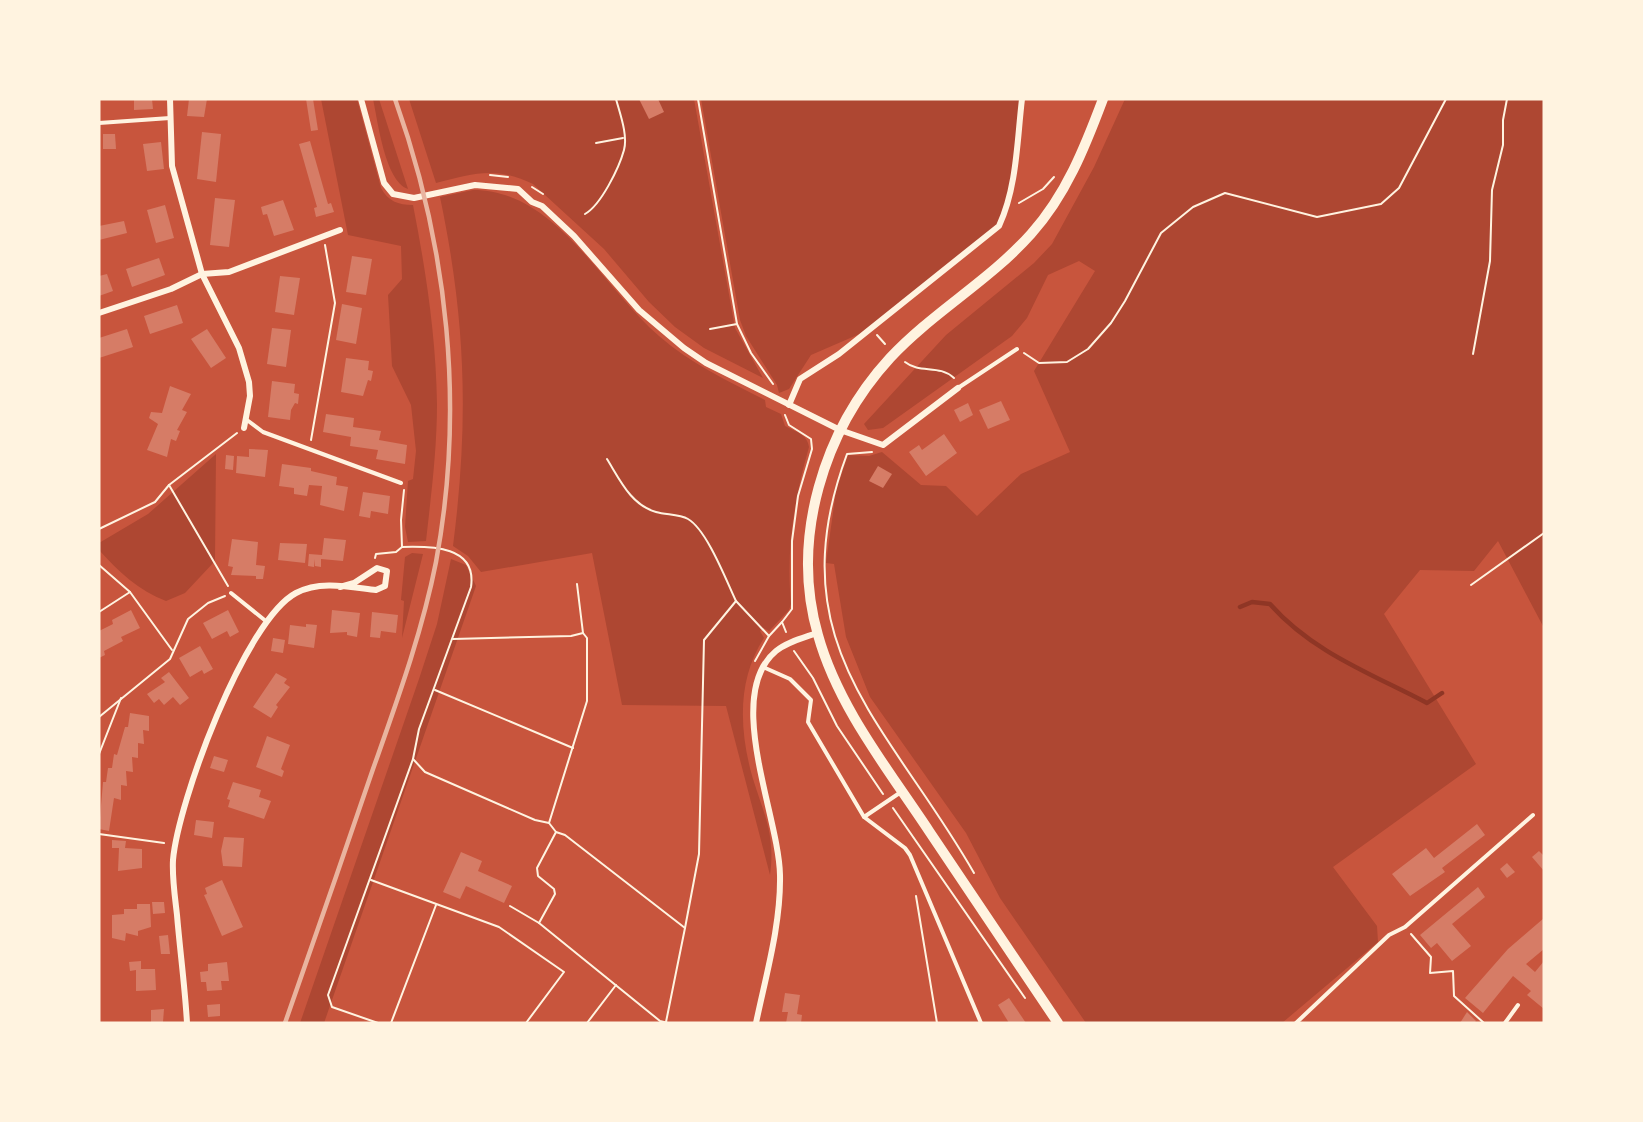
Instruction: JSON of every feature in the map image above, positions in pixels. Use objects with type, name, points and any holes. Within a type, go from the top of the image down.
[{"type":"main road","points":[[1058,1023],[902,791],[848,706],[817,633],[809,566],[811,527],[823,471],[840,430],[866,386],[934,316],[1002,263],[1032,234],[1064,190],[1103,99]]},
{"type":"street","points":[[170,99],[172,166],[202,274],[239,348],[249,382],[247,420],[244,428]]},
{"type":"street","points":[[361,99],[384,183],[398,197],[414,198],[475,184],[518,189],[532,202],[544,208],[594,255],[639,310],[661,330],[706,363],[840,430],[883,445],[960,387]]},
{"type":"street","points":[[789,405],[800,379],[839,354],[999,226],[1007,207],[1022,99]]},
{"type":"street","points":[[99,313],[171,289],[202,274],[229,272],[340,230]]},
{"type":"street","points":[[187,1023],[173,878],[175,845],[197,761],[213,723],[276,609],[296,593],[310,587],[340,586],[376,590],[385,586],[387,571],[377,568],[354,583],[340,586]]},
{"type":"street","points":[[756,1023],[778,903],[780,874],[777,845],[753,734],[756,684],[763,667],[776,651],[817,633]]},
{"type":"lane","points":[[99,123],[170,118]]},
{"type":"lane","points":[[960,387],[1017,349]]},
{"type":"lane","points":[[247,420],[263,432],[401,483]]},
{"type":"lane","points":[[231,593],[267,622]]},
{"type":"lane","points":[[763,667],[790,679],[811,700],[808,722],[864,817],[906,848],[981,1023]]},
{"type":"lane","points":[[864,817],[902,791]]},
{"type":"lane","points":[[1296,1023],[1389,935],[1405,927],[1533,815]]},
{"type":"lane","points":[[1505,1023],[1518,1005]]},
{"type":"path","points":[[585,214],[598,205],[624,150],[624,138],[615,99]]},
{"type":"path","points":[[698,99],[737,324],[751,353],[776,390],[776,398]]},
{"type":"path","points":[[1017,349],[1039,363],[1067,362],[1088,349],[1125,301],[1161,232],[1193,207],[1225,193],[1317,217],[1381,204],[1399,188],[1446,99]]},
{"type":"path","points":[[1473,354],[1490,261],[1492,190],[1503,145],[1503,120],[1507,99]]},
{"type":"path","points":[[596,143],[624,138]]},
{"type":"path","points":[[1007,207],[1025,201],[1044,189],[1056,175]]},
{"type":"path","points":[[308,449],[335,303],[322,237]]},
{"type":"path","points":[[710,329],[737,324]]},
{"type":"path","points":[[871,329],[913,369],[946,370],[960,387]]},
{"type":"path","points":[[789,405],[785,413],[787,422],[808,435],[812,449],[798,496],[792,541],[792,609],[782,622],[790,643],[800,663],[813,678],[837,726],[1030,1006]]},
{"type":"path","points":[[99,529],[155,502],[169,485],[244,428]]},
{"type":"path","points":[[883,445],[869,454],[852,452],[847,454],[833,489],[824,556],[833,632],[846,671],[868,713],[943,823],[978,881]]},
{"type":"path","points":[[608,459],[624,487],[637,502],[654,512],[687,518],[699,530],[736,601],[769,636]]},
{"type":"path","points":[[401,483],[404,490],[401,520],[402,547]]},
{"type":"path","points":[[99,717],[170,659],[188,619],[208,603],[231,593],[169,485]]},
{"type":"path","points":[[1471,585],[1544,533]]},
{"type":"path","points":[[372,570],[376,554],[396,552],[402,547],[455,553],[464,557],[470,564],[473,575],[453,639],[419,729],[413,759],[328,995],[332,1007],[378,1023]]},
{"type":"path","points":[[99,565],[130,592],[172,651]]},
{"type":"path","points":[[549,823],[587,701],[587,638],[583,633],[577,584]]},
{"type":"path","points":[[99,612],[130,592]]},
{"type":"path","points":[[510,906],[539,923],[659,1022],[667,1022],[699,854],[704,640],[736,601]]},
{"type":"path","points":[[453,639],[571,636],[583,633]]},
{"type":"path","points":[[434,689],[573,748]]},
{"type":"path","points":[[99,754],[122,697]]},
{"type":"path","points":[[413,759],[425,772],[535,820],[549,823],[556,832],[565,836],[685,928]]},
{"type":"path","points":[[539,923],[555,894],[554,889],[538,876],[537,868],[556,832]]},
{"type":"path","points":[[99,834],[163,843]]},
{"type":"path","points":[[371,880],[499,927],[564,972],[526,1023]]},
{"type":"path","points":[[915,889],[937,1023]]},
{"type":"path","points":[[391,1023],[437,904]]},
{"type":"path","points":[[1405,927],[1431,957],[1430,974],[1453,971],[1454,996],[1484,1023]]},
{"type":"path","points":[[587,1023],[616,985]]},
{"type":"shaded area","points":[[321,99],[357,99],[381,188],[394,201],[413,205],[430,304],[437,404],[426,541],[408,542],[405,527],[408,481],[413,479],[416,451],[411,405],[392,366],[388,295],[402,279],[401,246],[348,235]]},
{"type":"shaded area","points":[[373,99],[379,99],[408,189],[400,184],[388,163]]},
{"type":"shaded area","points":[[409,99],[694,99],[735,328],[763,378],[704,348],[675,327],[649,302],[604,249],[533,184],[520,178],[496,173],[462,176],[436,183]]},
{"type":"shaded area","points":[[701,99],[1022,99],[1011,189],[999,226],[871,329],[811,355],[789,389],[779,393],[777,385],[746,336],[740,320]]},
{"type":"shaded area","points":[[1125,99],[1544,99],[1544,628],[1498,541],[1474,571],[1420,570],[1384,614],[1476,764],[1333,867],[1377,926],[1378,942],[1282,1023],[1086,1023],[1000,898],[966,833],[870,697],[846,637],[834,564],[826,563],[836,491],[848,455],[869,456],[882,452],[921,485],[946,486],[977,516],[1021,474],[1070,452],[1034,371],[1095,271],[1079,261],[1048,275],[1027,318],[1012,336],[883,428],[868,430],[864,424],[946,335],[1034,263],[1052,244],[1094,167]]},
{"type":"shaded area","points":[[473,190],[503,194],[529,206],[554,224],[659,336],[697,364],[765,400],[766,407],[781,414],[785,426],[800,434],[808,443],[792,525],[791,604],[789,610],[769,631],[763,628],[760,631],[764,638],[749,669],[743,703],[747,755],[770,834],[770,875],[726,706],[622,705],[592,553],[481,572],[468,556],[453,546],[461,456],[462,371],[455,286],[440,197]]},
{"type":"shaded area","points":[[216,454],[215,561],[185,593],[166,601],[147,592],[121,573],[99,550],[99,543],[148,514]]},
{"type":"shaded area","points":[[412,553],[423,554],[402,638],[404,601],[401,600],[405,557]]},
{"type":"shaded area","points":[[451,559],[466,565],[476,586],[324,1023],[300,1023],[437,624]]},
{"type":"building","points":[[134,99],[152,99],[153,109],[134,110]]},
{"type":"building","points":[[189,99],[207,99],[204,117],[187,116]]},
{"type":"building","points":[[306,99],[313,99],[318,130],[311,131]]},
{"type":"building","points":[[639,99],[658,99],[664,112],[649,119]]},
{"type":"building","points":[[202,132],[221,134],[216,182],[197,179]]},
{"type":"building","points":[[103,134],[115,134],[116,149],[103,149]]},
{"type":"building","points":[[310,141],[328,204],[331,203],[334,212],[316,217],[314,208],[317,207],[299,144]]},
{"type":"building","points":[[161,142],[164,169],[147,171],[143,144]]},
{"type":"building","points":[[215,198],[235,200],[229,247],[210,245]]},
{"type":"building","points":[[283,200],[294,230],[274,236],[267,214],[263,215],[261,207]]},
{"type":"building","points":[[165,205],[174,238],[156,243],[147,210]]},
{"type":"building","points":[[124,221],[127,233],[99,240],[99,226]]},
{"type":"building","points":[[352,256],[372,259],[366,295],[346,292]]},
{"type":"building","points":[[159,258],[165,275],[132,287],[126,269]]},
{"type":"building","points":[[107,274],[113,291],[99,296],[99,276]]},
{"type":"building","points":[[280,276],[300,278],[294,315],[275,312]]},
{"type":"building","points":[[342,304],[362,308],[356,344],[336,340]]},
{"type":"building","points":[[177,305],[183,323],[150,334],[144,316]]},
{"type":"building","points":[[272,328],[291,330],[286,367],[267,364]]},
{"type":"building","points":[[127,329],[133,347],[99,358],[99,338]]},
{"type":"building","points":[[207,329],[226,358],[211,368],[191,339]]},
{"type":"building","points":[[346,358],[369,361],[368,370],[373,371],[371,381],[368,380],[363,396],[341,392]]},
{"type":"building","points":[[272,381],[295,384],[294,393],[299,394],[298,404],[295,403],[291,410],[290,420],[268,417]]},
{"type":"building","points":[[170,386],[191,394],[182,410],[187,412],[177,430],[180,431],[176,441],[171,439],[167,457],[147,450],[158,424],[149,418],[151,412],[162,413]]},
{"type":"building","points":[[1001,401],[1010,420],[988,429],[979,410]]},
{"type":"building","points":[[968,403],[973,415],[960,422],[954,410]]},
{"type":"building","points":[[326,414],[354,418],[353,427],[381,431],[379,440],[407,445],[405,464],[376,459],[378,450],[350,446],[351,437],[323,432]]},
{"type":"building","points":[[944,434],[957,453],[926,476],[909,452],[919,445],[922,450]]},
{"type":"building","points":[[249,449],[268,450],[265,477],[236,473],[237,456],[249,457]]},
{"type":"building","points":[[226,455],[234,456],[233,470],[225,469]]},
{"type":"building","points":[[282,464],[311,468],[311,471],[337,477],[336,485],[348,487],[344,511],[320,505],[322,486],[309,485],[307,496],[294,494],[294,488],[279,486]]},
{"type":"building","points":[[878,466],[892,474],[883,488],[869,481]]},
{"type":"building","points":[[363,492],[390,496],[388,514],[371,511],[370,518],[359,516]]},
{"type":"building","points":[[324,538],[346,540],[343,561],[321,559],[321,567],[315,566],[315,559],[314,567],[308,566],[309,554],[322,555]]},
{"type":"building","points":[[232,539],[258,542],[256,565],[265,566],[263,579],[256,579],[256,576],[231,575],[233,567],[228,566]]},
{"type":"building","points":[[280,543],[307,544],[305,563],[278,560]]},
{"type":"building","points":[[131,610],[140,628],[121,637],[123,641],[104,651],[105,655],[99,658],[99,631],[113,624],[112,620]]},
{"type":"building","points":[[228,610],[239,632],[230,637],[227,631],[212,639],[203,623]]},
{"type":"building","points":[[332,610],[360,613],[357,637],[347,635],[347,632],[330,633]]},
{"type":"building","points":[[372,612],[398,615],[396,633],[381,631],[380,638],[370,637]]},
{"type":"building","points":[[306,624],[317,625],[314,648],[288,644],[290,625],[306,627]]},
{"type":"building","points":[[273,638],[285,640],[283,653],[271,651]]},
{"type":"building","points":[[200,646],[213,669],[204,674],[202,670],[190,677],[179,658]]},
{"type":"building","points":[[169,672],[189,698],[180,705],[173,697],[164,705],[159,699],[154,703],[147,694],[165,682],[161,678]]},
{"type":"building","points":[[276,673],[287,679],[284,683],[290,687],[276,705],[278,707],[271,718],[253,707]]},
{"type":"building","points":[[130,713],[149,716],[149,731],[143,730],[144,744],[138,743],[138,758],[132,757],[133,772],[126,771],[127,786],[121,785],[121,800],[114,798],[109,831],[99,829],[103,782],[106,782],[108,768],[112,768],[114,754],[117,755],[125,727],[128,727]]},
{"type":"building","points":[[267,736],[290,745],[281,769],[284,771],[282,777],[256,767]]},
{"type":"building","points":[[214,756],[228,760],[224,772],[210,768]]},
{"type":"building","points":[[233,782],[261,790],[259,797],[271,801],[264,819],[228,807],[230,800],[227,799]]},
{"type":"building","points":[[196,820],[214,822],[212,838],[194,835]]},
{"type":"building","points":[[1477,824],[1485,835],[1442,868],[1445,872],[1410,896],[1392,874],[1426,848],[1434,858]]},
{"type":"building","points":[[224,837],[244,838],[242,867],[223,866],[221,851]]},
{"type":"building","points":[[112,840],[126,841],[125,848],[142,849],[142,868],[118,871],[119,848],[112,848]]},
{"type":"building","points":[[1539,851],[1544,856],[1544,871],[1532,857]]},
{"type":"building","points":[[461,852],[482,861],[478,871],[512,886],[504,903],[466,886],[460,899],[443,892]]},
{"type":"building","points":[[1507,863],[1515,872],[1507,878],[1500,869]]},
{"type":"building","points":[[222,880],[243,927],[222,936],[204,895],[207,894],[205,888]]},
{"type":"building","points":[[1478,887],[1485,897],[1452,924],[1471,946],[1452,961],[1437,943],[1431,948],[1420,935]]},
{"type":"building","points":[[152,902],[164,902],[165,913],[153,914]]},
{"type":"building","points":[[137,904],[150,904],[151,927],[138,931],[138,936],[126,933],[125,941],[112,938],[112,915],[124,914],[124,909],[137,909]]},
{"type":"building","points":[[1544,918],[1544,949],[1526,964],[1535,972],[1544,961],[1544,1009],[1527,995],[1531,991],[1513,976],[1483,1013],[1465,998],[1508,949]]},
{"type":"building","points":[[168,935],[170,954],[161,954],[159,936]]},
{"type":"building","points":[[141,961],[141,969],[155,969],[156,990],[136,991],[136,970],[130,971],[129,962]]},
{"type":"building","points":[[227,962],[229,981],[221,981],[222,990],[207,991],[206,982],[201,982],[200,972],[208,971],[208,964]]},
{"type":"building","points":[[785,993],[800,995],[797,1014],[802,1015],[801,1023],[786,1023],[788,1012],[782,1012]]},
{"type":"building","points":[[1009,998],[1026,1023],[1009,1023],[998,1005]]},
{"type":"building","points":[[220,1004],[220,1016],[208,1017],[207,1005]]},
{"type":"building","points":[[164,1009],[163,1022],[151,1023],[151,1010]]},
{"type":"building","points":[[1467,1012],[1476,1021],[1460,1023]]},
{"type":"waterway","points":[[1240,607],[1252,602],[1270,604],[1287,621],[1324,649],[1427,703],[1442,693]]},
{"type":"railway","points":[[285,1023],[416,641],[436,562],[445,504],[450,386],[439,270],[428,212],[395,99]]}]
